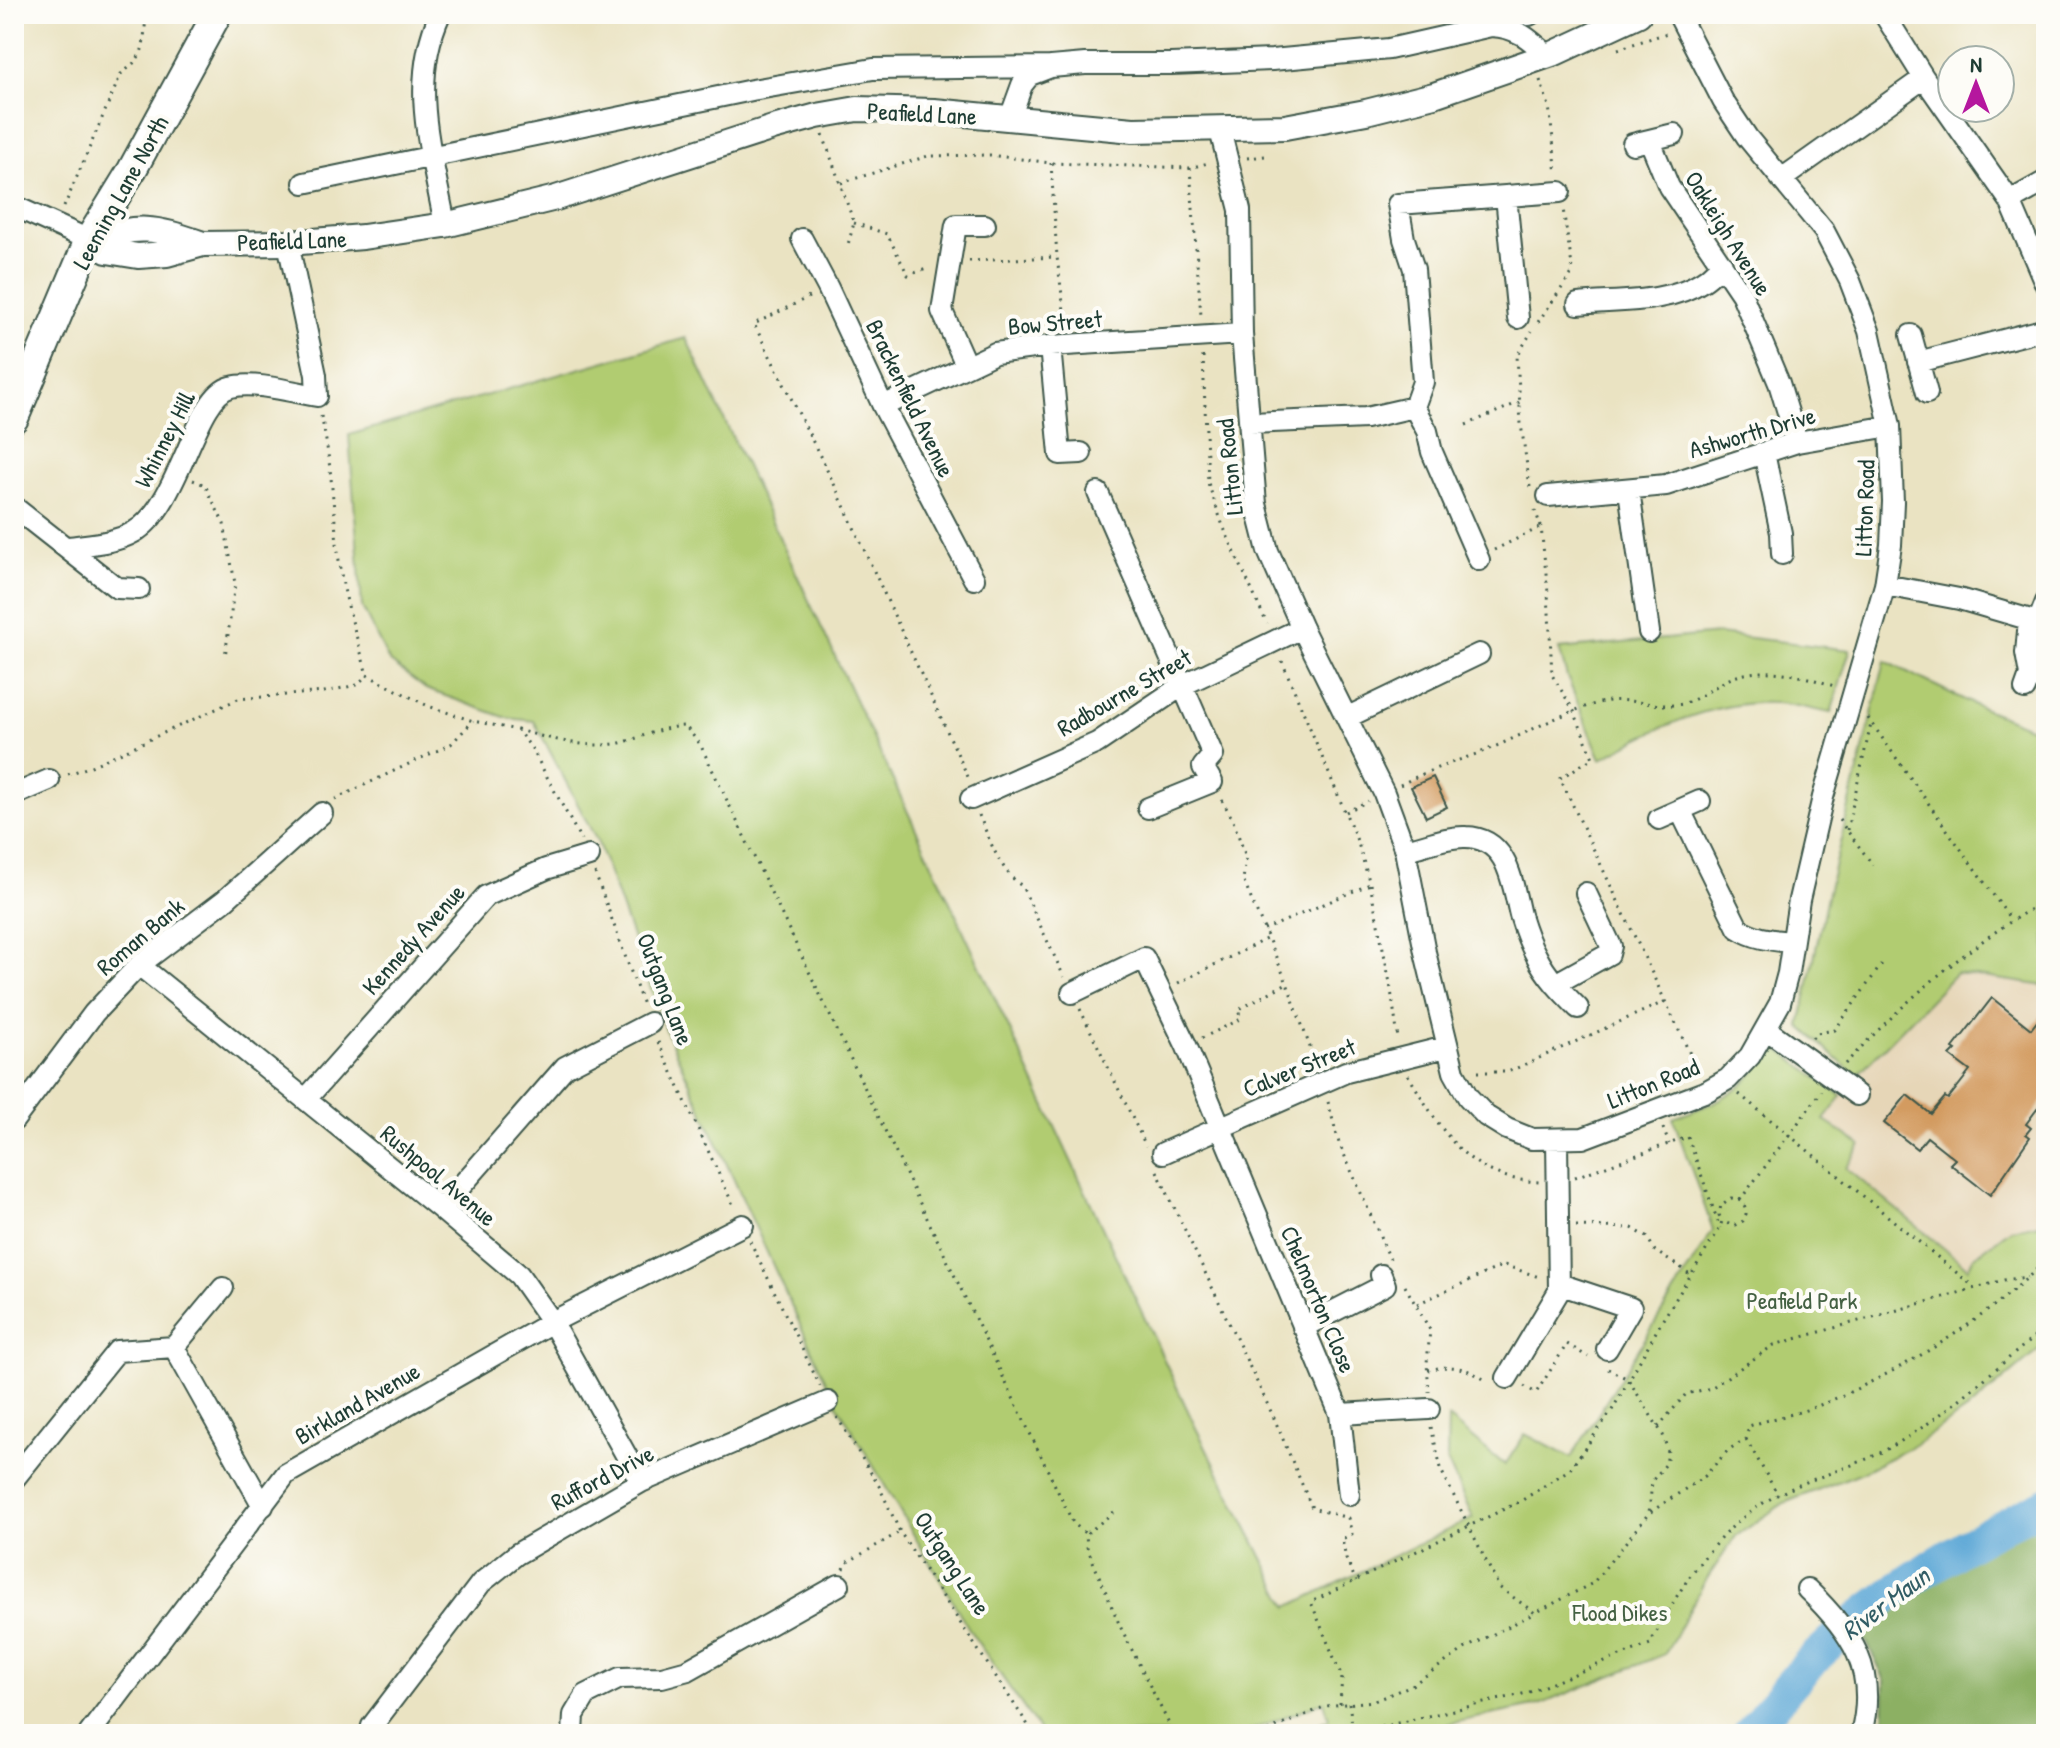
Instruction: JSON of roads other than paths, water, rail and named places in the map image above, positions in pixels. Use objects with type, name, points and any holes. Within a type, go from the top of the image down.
[{"type":"highway","name":"Leeming Lane North","points":[[14,418],[89,240],[138,159],[217,14]]},
{"type":"main road","name":"Peafield Lane","points":[[89,240],[107,251],[138,256],[167,254],[203,244],[288,243],[363,237],[445,225],[556,198],[817,116],[857,109],[892,108],[1133,130],[1285,127],[1434,95],[1541,58],[1639,14]]},
{"type":"street","points":[[440,14],[425,54],[422,86],[445,225]]},
{"type":"street","name":"Litton Road","points":[[1220,130],[1240,210],[1242,334],[1256,504],[1268,551],[1302,628],[1384,793],[1405,850],[1446,1047],[1454,1072],[1468,1097],[1486,1116],[1532,1139],[1583,1138],[1716,1086],[1750,1056],[1780,1003],[1823,797],[1885,585],[1893,502],[1890,426],[1869,331],[1850,281],[1824,231],[1747,137],[1723,101],[1678,14]]},
{"type":"street","points":[[1884,14],[1924,78],[2010,201],[2046,285]]},
{"type":"street","points":[[304,183],[737,93],[873,69],[1221,64],[1389,49],[1491,26],[1518,31],[1541,58]]},
{"type":"street","points":[[1010,118],[1022,85],[1030,75],[1051,67]]},
{"type":"street","points":[[1783,178],[1924,78]]},
{"type":"street","name":"Oakleigh Avenue","points":[[1674,134],[1642,142],[1742,295],[1779,383],[1797,442]]},
{"type":"street","points":[[2010,201],[2046,181]]},
{"type":"street","points":[[1486,555],[1432,452],[1427,431],[1414,407],[1423,382],[1414,269],[1404,239],[1398,204],[1560,192]]},
{"type":"street","points":[[1506,196],[1518,318]]},
{"type":"street","points":[[14,206],[89,240]]},
{"type":"street","points":[[966,365],[942,311],[956,225],[985,225]]},
{"type":"street","name":"Brackenfield Avenue","points":[[802,239],[883,406],[974,579]]},
{"type":"street","name":"Whinney Hill","points":[[69,547],[122,538],[138,530],[154,515],[179,474],[207,408],[217,393],[230,387],[246,386],[317,396],[316,375],[288,243]]},
{"type":"street","points":[[1578,304],[1679,293],[1703,281],[1722,264]]},
{"type":"street","points":[[1602,280],[1605,301]]},
{"type":"street","points":[[1918,362],[2046,329]]},
{"type":"street","name":"Bow Street","points":[[883,406],[995,353],[1059,345],[1242,334]]},
{"type":"street","points":[[1911,335],[1927,393]]},
{"type":"street","points":[[1059,345],[1060,454],[1081,453]]},
{"type":"street","points":[[1250,423],[1366,418],[1414,407]]},
{"type":"street","name":"Ashworth Drive","points":[[1548,496],[1666,485],[1797,442],[1890,426]]},
{"type":"street","points":[[1764,453],[1788,540]]},
{"type":"street","points":[[1629,490],[1649,632]]},
{"type":"street","points":[[1098,493],[1213,755],[1203,767],[1212,782],[1148,808]]},
{"type":"street","points":[[14,507],[69,547],[117,588],[139,589]]},
{"type":"street","points":[[1885,585],[1959,599],[2033,621]]},
{"type":"street","points":[[2025,689],[2030,675],[2026,653],[2033,621],[2046,602]]},
{"type":"street","name":"Radbourne Street","points":[[974,798],[1097,743],[1183,685],[1302,628]]},
{"type":"street","points":[[1348,717],[1479,654]]},
{"type":"street","points":[[14,795],[49,780]]},
{"type":"street","points":[[1659,819],[1700,801]]},
{"type":"street","points":[[1680,810],[1738,928],[1750,936],[1791,942]]},
{"type":"street","name":"Roman Bank","points":[[14,1120],[94,1013],[139,965],[225,900],[322,813]]},
{"type":"street","points":[[1405,850],[1464,836],[1480,839],[1498,849],[1509,868],[1522,920],[1536,957],[1555,984],[1578,1008]]},
{"type":"street","name":"Kennedy Avenue","points":[[306,1099],[486,896],[546,869],[589,856]]},
{"type":"street","points":[[1555,984],[1609,954],[1611,946],[1586,893]]},
{"type":"street","name":"Chelmorton Close","points":[[1072,993],[1144,958],[1158,993],[1186,1045],[1340,1414],[1349,1495]]},
{"type":"street","name":"Rushpool Avenue","points":[[139,965],[519,1275],[552,1322],[641,1482]]},
{"type":"street","points":[[441,1209],[565,1067],[650,1023]]},
{"type":"street","points":[[1766,1029],[1857,1095]]},
{"type":"street","name":"Calver Street","points":[[1158,1156],[1346,1072],[1446,1047]]},
{"type":"street","points":[[1502,1382],[1559,1291],[1557,1140]]},
{"type":"street","name":"Birkland Avenue","points":[[89,1734],[286,1474],[552,1322],[743,1225]]},
{"type":"street","points":[[1303,1327],[1385,1285],[1392,1274]]},
{"type":"street","points":[[1559,1284],[1631,1308],[1599,1357]]},
{"type":"street","points":[[14,1479],[117,1351],[174,1347],[223,1288]]},
{"type":"street","points":[[174,1347],[263,1506]]},
{"type":"street","name":"Rufford Drive","points":[[370,1734],[372,1726],[481,1583],[517,1554],[641,1482],[828,1402]]},
{"type":"street","points":[[1340,1414],[1429,1409]]},
{"type":"street","points":[[573,1734],[574,1715],[586,1695],[620,1678],[662,1677],[688,1670],[839,1585]]},
{"type":"street","points":[[1807,1589],[1839,1623],[1858,1652],[1867,1678],[1868,1695],[1861,1734]]},
{"type":"waterway","name":"River Maun","points":[[1749,1734],[1812,1660],[1873,1607],[1957,1551],[2046,1504]]},
{"type":"park label","name":"Peafield Park","points":[[1802,1300]]},
{"type":"park label","name":"Flood Dikes","points":[[1620,1612]]}]
